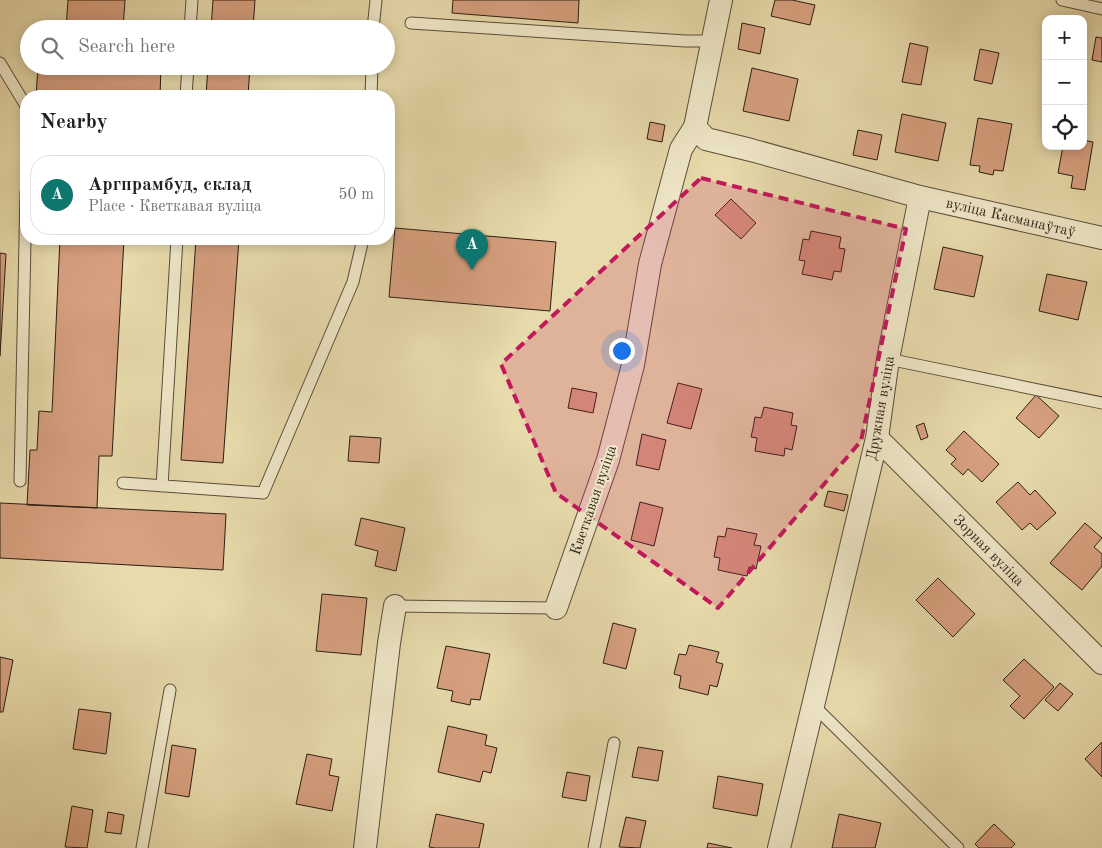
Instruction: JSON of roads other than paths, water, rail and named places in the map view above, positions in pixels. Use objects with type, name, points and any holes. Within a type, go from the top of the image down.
[{"type":"street","name":"Кветкавая вуліца","points":[[556,608],[608,460],[633,365],[650,264],[681,149],[695,127],[721,0]]},
{"type":"street","points":[[695,127],[706,139],[920,197]]},
{"type":"street","name":"вуліца Касманаўтаў","points":[[920,197],[1102,238]]},
{"type":"street","name":"Дружная вуліца","points":[[779,848],[877,438],[888,360],[920,197]]},
{"type":"street","name":"Зорная вуліца","points":[[877,438],[1102,663]]},
{"type":"street","name":"Кветкавая вуліца","points":[[365,848],[395,606]]},
{"type":"lane","points":[[191,20],[192,0]]},
{"type":"lane","points":[[374,20],[376,0]]},
{"type":"lane","points":[[1062,0],[1102,9]]},
{"type":"lane","points":[[410,23],[685,41],[713,41]]},
{"type":"lane","points":[[0,63],[20,96]]},
{"type":"lane","points":[[186,90],[187,75]]},
{"type":"lane","points":[[371,90],[372,75]]},
{"type":"lane","points":[[20,481],[25,245]]},
{"type":"lane","points":[[162,486],[178,245]]},
{"type":"lane","points":[[123,483],[263,493],[353,282],[362,245]]},
{"type":"lane","points":[[888,360],[1102,403]]},
{"type":"lane","name":"Кветкавая вуліца","points":[[395,606],[556,608]]},
{"type":"lane","points":[[142,848],[170,690]]},
{"type":"lane","points":[[812,705],[958,848]]},
{"type":"lane","points":[[594,848],[614,743]]},
{"type":"place","name":"Аргпрамбуд, склад","points":[[472,270]]}]
